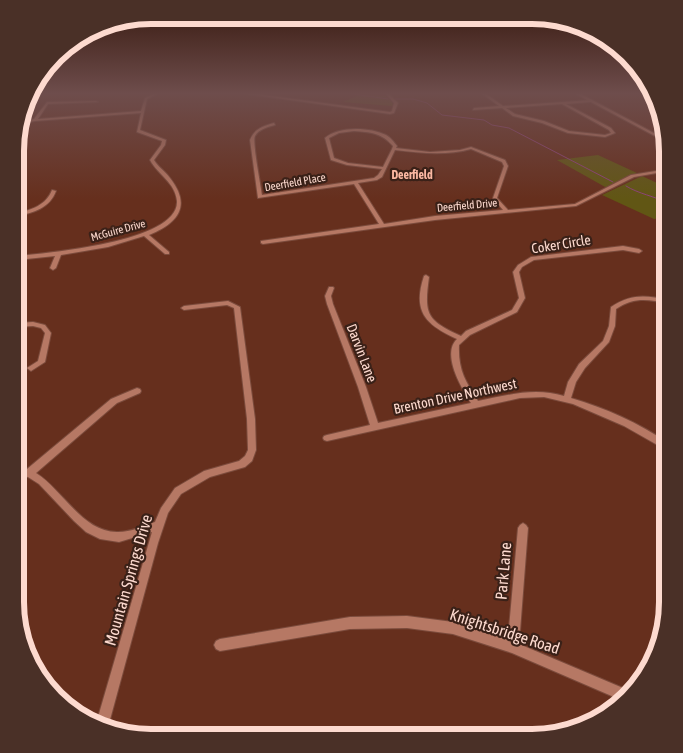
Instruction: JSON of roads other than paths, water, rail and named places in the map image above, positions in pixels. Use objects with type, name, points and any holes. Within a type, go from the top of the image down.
[{"type":"street","name":"McGuire Drive","points":[[24,257],[102,247],[146,235],[169,222],[174,217],[179,206],[176,189],[165,173],[154,165],[152,160],[163,145],[164,140],[138,132],[139,128]]},
{"type":"street","name":"Deerfield Place","points":[[265,128],[253,135],[252,140],[260,197],[356,183],[380,176],[385,168],[338,162],[332,159],[327,138],[336,132],[374,133],[385,136],[395,146],[394,149]]},
{"type":"street","points":[[558,128],[568,132],[605,136],[613,133],[607,128]]},
{"type":"street","points":[[642,128],[658,137]]},
{"type":"street","points":[[385,168],[394,149],[430,153],[470,148],[504,161],[506,166],[495,198],[508,212]]},
{"type":"street","name":"Deerfield Drive","points":[[263,242],[383,226],[576,205],[632,176],[659,172]]},
{"type":"street","points":[[356,183],[383,226]]},
{"type":"street","points":[[24,213],[40,207],[53,196],[54,191]]},
{"type":"street","points":[[146,235],[167,254]]},
{"type":"street","name":"Coker Circle","points":[[462,338],[468,333],[515,311],[522,298],[516,272],[520,266],[533,258],[622,248],[639,250]]},
{"type":"street","points":[[53,268],[59,253]]},
{"type":"street","points":[[426,277],[423,303],[428,317],[444,331],[462,338],[456,344],[454,363],[462,382],[476,404]]},
{"type":"street","name":"Darvin Lane","points":[[332,288],[328,296],[330,304],[362,387],[375,427]]},
{"type":"street","points":[[567,400],[572,382],[582,366],[606,342],[612,326],[613,308],[623,300],[633,298],[659,300]]},
{"type":"street","name":"Mountain Springs Drive","points":[[104,720],[153,543],[164,511],[178,491],[206,474],[242,464],[252,450],[251,419],[237,307],[228,303],[184,308]]},
{"type":"street","points":[[24,325],[43,326],[48,333],[41,362],[31,368]]},
{"type":"street","points":[[29,474],[114,401],[136,391]]},
{"type":"street","name":"Brenton Drive Northwest","points":[[327,438],[520,395],[547,394],[588,407],[659,441]]},
{"type":"street","points":[[24,471],[39,478],[82,523],[98,533],[118,537],[160,525]]},
{"type":"street","name":"Park Lane","points":[[513,647],[523,528]]},
{"type":"street","name":"Knightsbridge Road","points":[[220,645],[350,624],[407,622],[453,628],[513,647],[620,694]]},
{"type":"waterway","points":[[509,128],[613,182]]},
{"type":"waterway","points":[[626,186],[659,200]]},
{"type":"district","name":"Deerfield","points":[[412,175]]}]
